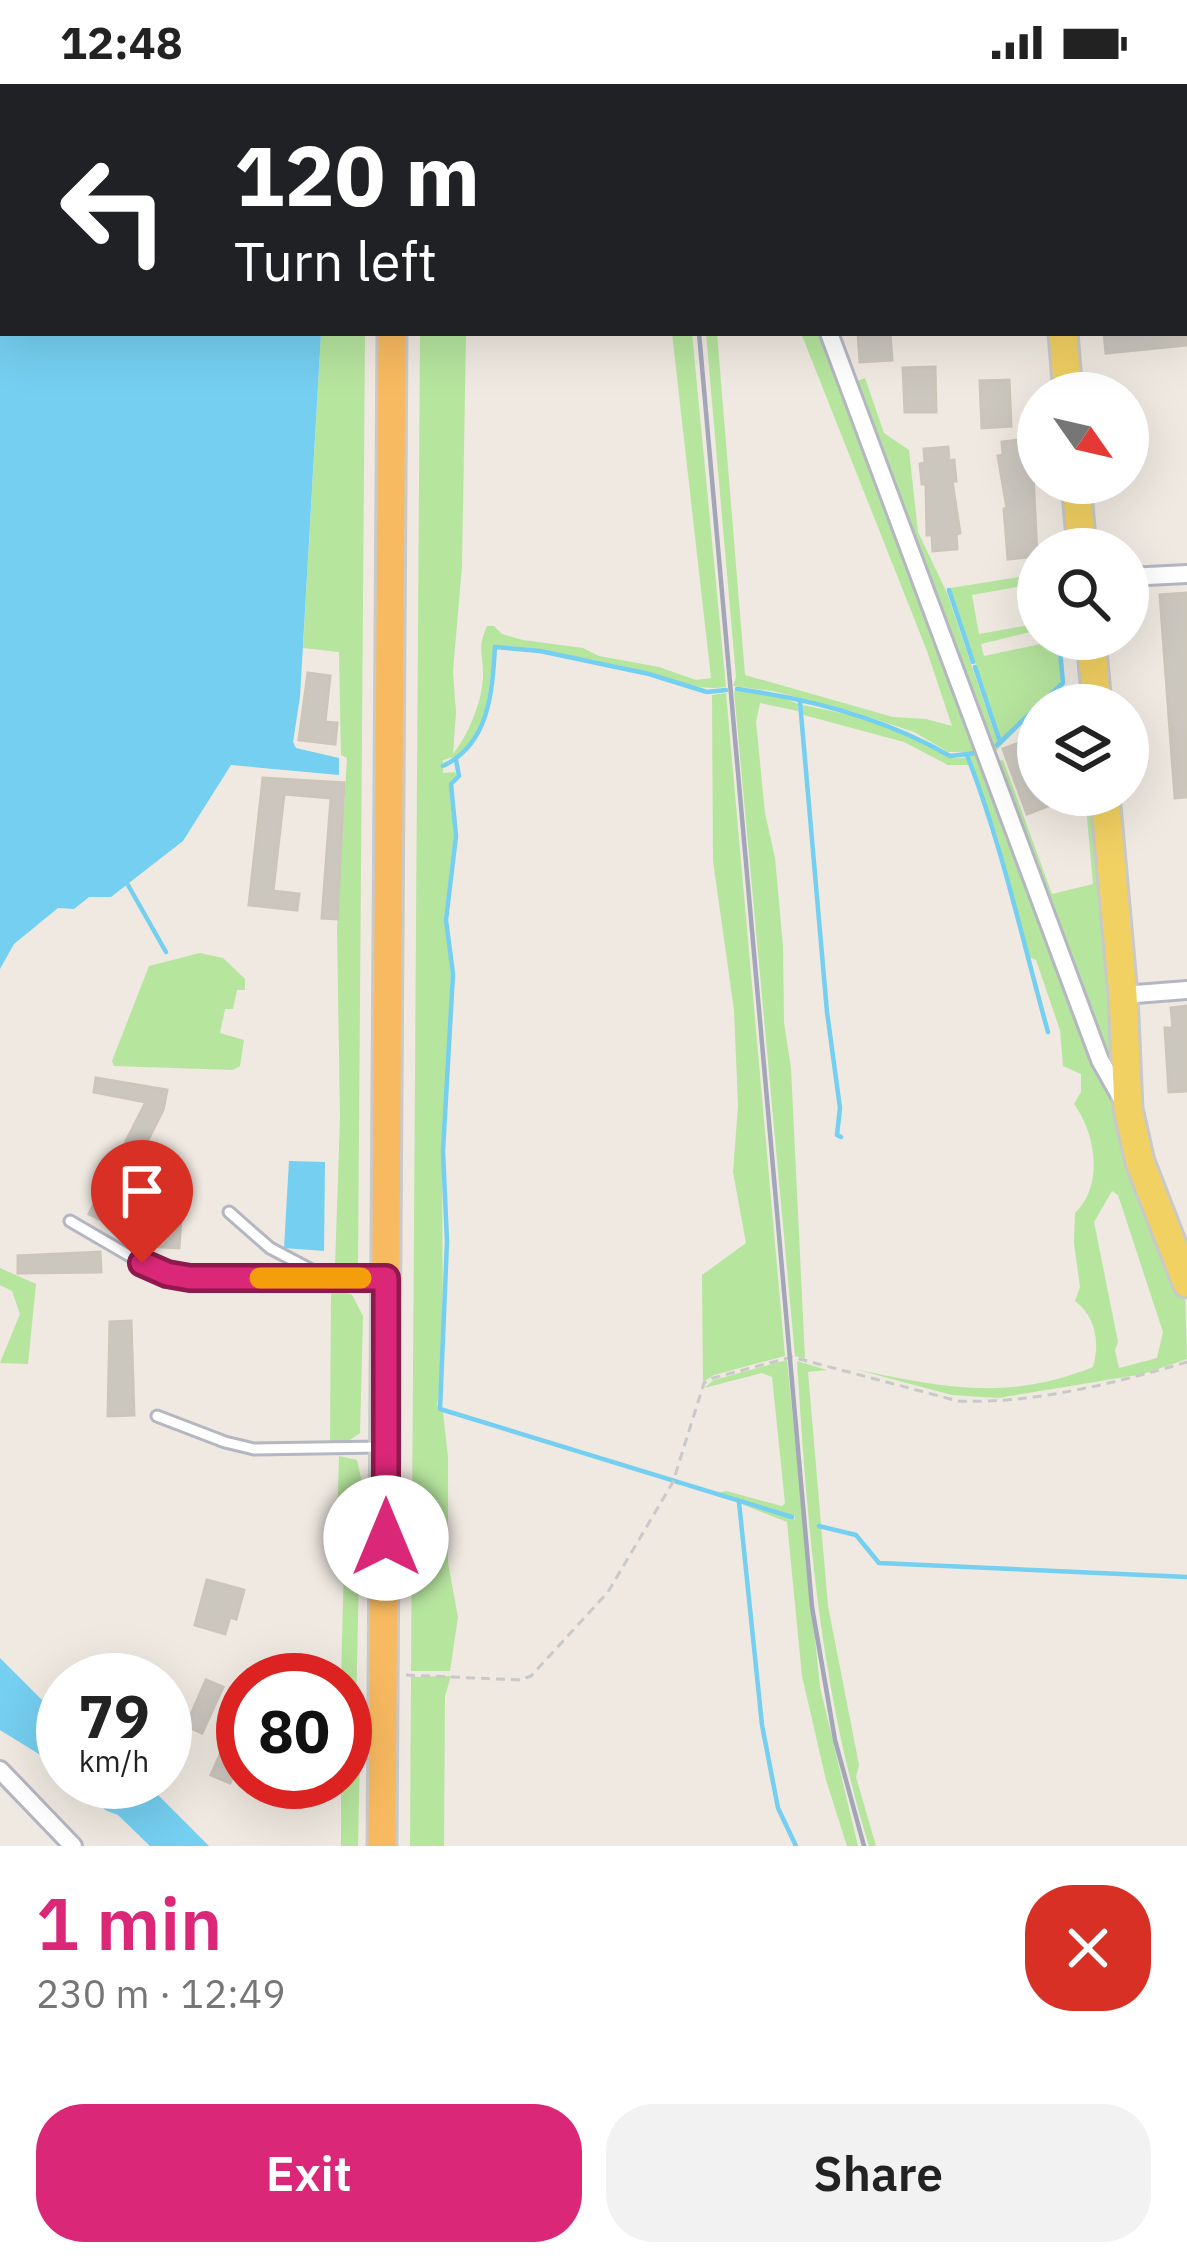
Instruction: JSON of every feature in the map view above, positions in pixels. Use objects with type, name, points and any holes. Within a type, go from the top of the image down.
[{"type":"highway","points":[[382,1846],[392,336]]},
{"type":"main road","points":[[1063,336],[1066,372]]},
{"type":"main road","points":[[1107,816],[1128,1109],[1140,1162],[1187,1283]]},
{"type":"street","points":[[830,336],[1100,1060],[1128,1109]]},
{"type":"street","points":[[1149,576],[1187,574]]},
{"type":"street","points":[[1123,995],[1187,990]]},
{"type":"street","points":[[0,1770],[73,1846]]},
{"type":"lane","points":[[229,1212],[270,1248],[326,1277]]},
{"type":"lane","points":[[70,1221],[167,1274],[386,1278]]},
{"type":"lane","points":[[158,1416],[254,1448],[386,1447]]},
{"type":"lane","points":[[372,1732],[385,1730]]},
{"type":"path","points":[[385,1675],[520,1680],[531,1676],[594,1611],[651,1522],[673,1482],[704,1383],[713,1378],[792,1357],[958,1401],[984,1402],[1145,1376],[1187,1362]]},
{"type":"green space","points":[[321,336],[365,336],[358,1266],[335,1267],[340,1118],[337,928],[347,758],[341,755],[339,652],[303,648]]},
{"type":"green space","points":[[420,336],[466,336],[453,754],[478,705],[483,683],[481,645],[487,626],[523,640],[583,648],[696,680],[711,678],[672,336],[692,336],[726,687],[695,686],[589,659],[494,646],[487,699],[475,740],[463,753],[443,760],[443,773],[457,776],[450,784],[454,835],[444,919],[451,974],[442,1151],[443,1356],[437,1405],[443,1413],[448,1457],[448,1563],[458,1617],[450,1671],[411,1671]]},
{"type":"green space","points":[[706,336],[717,336],[745,675],[893,717],[952,726],[802,336],[823,336],[892,529],[1185,1291],[1187,1359],[1143,1374],[998,1398],[952,1395],[854,1369],[945,1386],[1002,1388],[1093,1367],[1094,1331],[1075,1301],[1080,1287],[1075,1213],[1090,1189],[1094,1160],[1088,1130],[1074,1104],[1081,1092],[1081,1074],[1063,1066],[1060,1030],[1036,960],[1027,956],[1023,945],[998,838],[968,756],[975,752],[948,752],[914,732],[857,713],[773,691],[733,686],[736,677]],"holes":[[[1112,1191],[1118,1195],[1163,1332],[1157,1358],[1119,1368],[1094,1222]]]},
{"type":"green space","points":[[865,378],[884,433],[909,450],[918,532],[947,593],[998,743],[1017,726],[996,751],[993,750],[852,383]]},
{"type":"green space","points":[[1017,577],[1017,587],[972,595],[979,634],[1017,627],[1017,635],[981,644],[984,656],[1017,649],[1017,660],[1059,660],[1061,682],[1017,684],[1017,724],[1001,739],[950,588]]},
{"type":"green space","points":[[734,691],[798,704],[798,711],[760,703],[756,722],[783,946],[805,1359],[795,1356]]},
{"type":"green space","points":[[726,693],[785,1356],[703,1382],[702,1275],[746,1243],[733,1172],[738,1106],[734,1010],[713,861],[712,695]]},
{"type":"green space","points":[[801,705],[894,728],[948,756],[967,757],[969,765],[948,765],[904,742],[800,714]]},
{"type":"green space","points":[[1003,760],[1017,812],[998,761]]},
{"type":"green space","points":[[1019,816],[1023,816],[1052,894],[1093,884],[1087,816],[1093,816],[1115,1073]]},
{"type":"green space","points":[[200,953],[223,958],[245,979],[245,990],[237,990],[233,1009],[225,1009],[220,1033],[244,1040],[240,1066],[233,1070],[114,1066],[149,966]]},
{"type":"green space","points":[[0,1268],[36,1284],[28,1364],[0,1363],[20,1314],[12,1291],[0,1285]]},
{"type":"green space","points":[[331,1287],[352,1295],[363,1316],[360,1433],[347,1442],[330,1444]]},
{"type":"green space","points":[[787,1360],[820,1687],[858,1846],[847,1846],[802,1676],[787,1522],[741,1504],[795,1516],[718,1493],[785,1503],[772,1377],[762,1373],[704,1388],[714,1380]]},
{"type":"green space","points":[[797,1361],[827,1370],[808,1372],[828,1606],[859,1765],[856,1777],[876,1846],[869,1846],[852,1787],[827,1667],[811,1545]]},
{"type":"green space","points":[[339,1456],[357,1460],[361,1478],[357,1653],[342,1653],[344,1563],[336,1561]]},
{"type":"green space","points":[[451,1676],[445,1696],[444,1846],[410,1846],[411,1677]]},
{"type":"green space","points":[[341,1809],[359,1809],[358,1846],[341,1846]]},
{"type":"water","points":[[0,336],[321,336],[300,697],[293,742],[296,748],[339,758],[339,775],[231,765],[183,841],[111,897],[89,897],[74,909],[58,908],[14,944],[0,969]]},
{"type":"water","points":[[289,1161],[325,1162],[324,1251],[284,1248]]},
{"type":"water","points":[[0,1658],[36,1694],[36,1752],[0,1730]]},
{"type":"water","points":[[172,1809],[209,1846],[150,1846],[118,1815],[105,1810]]},
{"type":"building","points":[[858,336],[890,336],[892,360],[860,362]]},
{"type":"building","points":[[1104,336],[1187,336],[1187,345],[1106,353]]},
{"type":"building","points":[[935,367],[936,412],[905,412],[903,368]]},
{"type":"building","points":[[1009,380],[1011,426],[982,428],[980,381]]},
{"type":"building","points":[[1017,440],[1017,504],[1034,504],[1036,528],[1017,528],[1017,558],[1008,559],[1007,508],[998,456],[1003,455],[1002,442]]},
{"type":"building","points":[[948,447],[949,461],[954,460],[956,481],[952,481],[960,533],[956,534],[957,549],[933,551],[920,464],[925,463],[924,449]]},
{"type":"building","points":[[1187,593],[1187,797],[1175,798],[1160,595]]},
{"type":"building","points":[[308,673],[330,676],[325,722],[337,723],[335,744],[299,740]]},
{"type":"building","points":[[1017,744],[1017,787],[1003,749]]},
{"type":"building","points":[[263,778],[344,783],[337,919],[322,918],[331,798],[284,794],[273,891],[299,894],[297,910],[249,905]]},
{"type":"building","points":[[1187,1006],[1187,1091],[1169,1092],[1165,1028],[1173,1028],[1171,1008]]},
{"type":"building","points":[[96,1078],[167,1090],[163,1110],[130,1175],[143,1182],[127,1214],[181,1218],[179,1248],[147,1246],[148,1226],[119,1229],[89,1214],[146,1102],[94,1092]]},
{"type":"building","points":[[100,1252],[101,1272],[18,1273],[18,1256]]},
{"type":"building","points":[[131,1321],[134,1415],[108,1416],[110,1322]]},
{"type":"building","points":[[207,1580],[244,1590],[236,1619],[230,1617],[225,1634],[195,1625]]},
{"type":"building","points":[[206,1680],[216,1684],[216,1702],[202,1733],[192,1729],[192,1712]]},
{"type":"waterway","points":[[949,590],[973,662]]},
{"type":"waterway","points":[[443,766],[470,745],[479,731],[489,700],[495,647],[540,651],[649,674],[707,692],[726,690]]},
{"type":"waterway","points":[[1061,660],[1062,684]]},
{"type":"waterway","points":[[975,667],[1000,742]]},
{"type":"waterway","points":[[737,689],[847,712],[950,756],[976,753]]},
{"type":"waterway","points":[[800,702],[840,1108],[837,1135],[841,1137]]},
{"type":"waterway","points":[[997,745],[1017,726]]},
{"type":"waterway","points":[[967,755],[1001,858],[1048,1032]]},
{"type":"waterway","points":[[456,760],[459,776],[451,784],[456,836],[446,920],[453,974],[443,1151],[447,1242],[440,1409],[792,1517]]},
{"type":"waterway","points":[[128,885],[166,952]]},
{"type":"waterway","points":[[739,1502],[762,1725],[778,1808],[796,1846]]},
{"type":"waterway","points":[[819,1526],[856,1535],[879,1563],[1187,1577]]},
{"type":"railway","points":[[699,336],[812,1607],[835,1740],[864,1846]]},
{"type":"slow traffic","points":[[260,1278],[361,1278]]},
{"type":"route","points":[[142,1263],[190,1278],[386,1278],[386,1538]]}]
